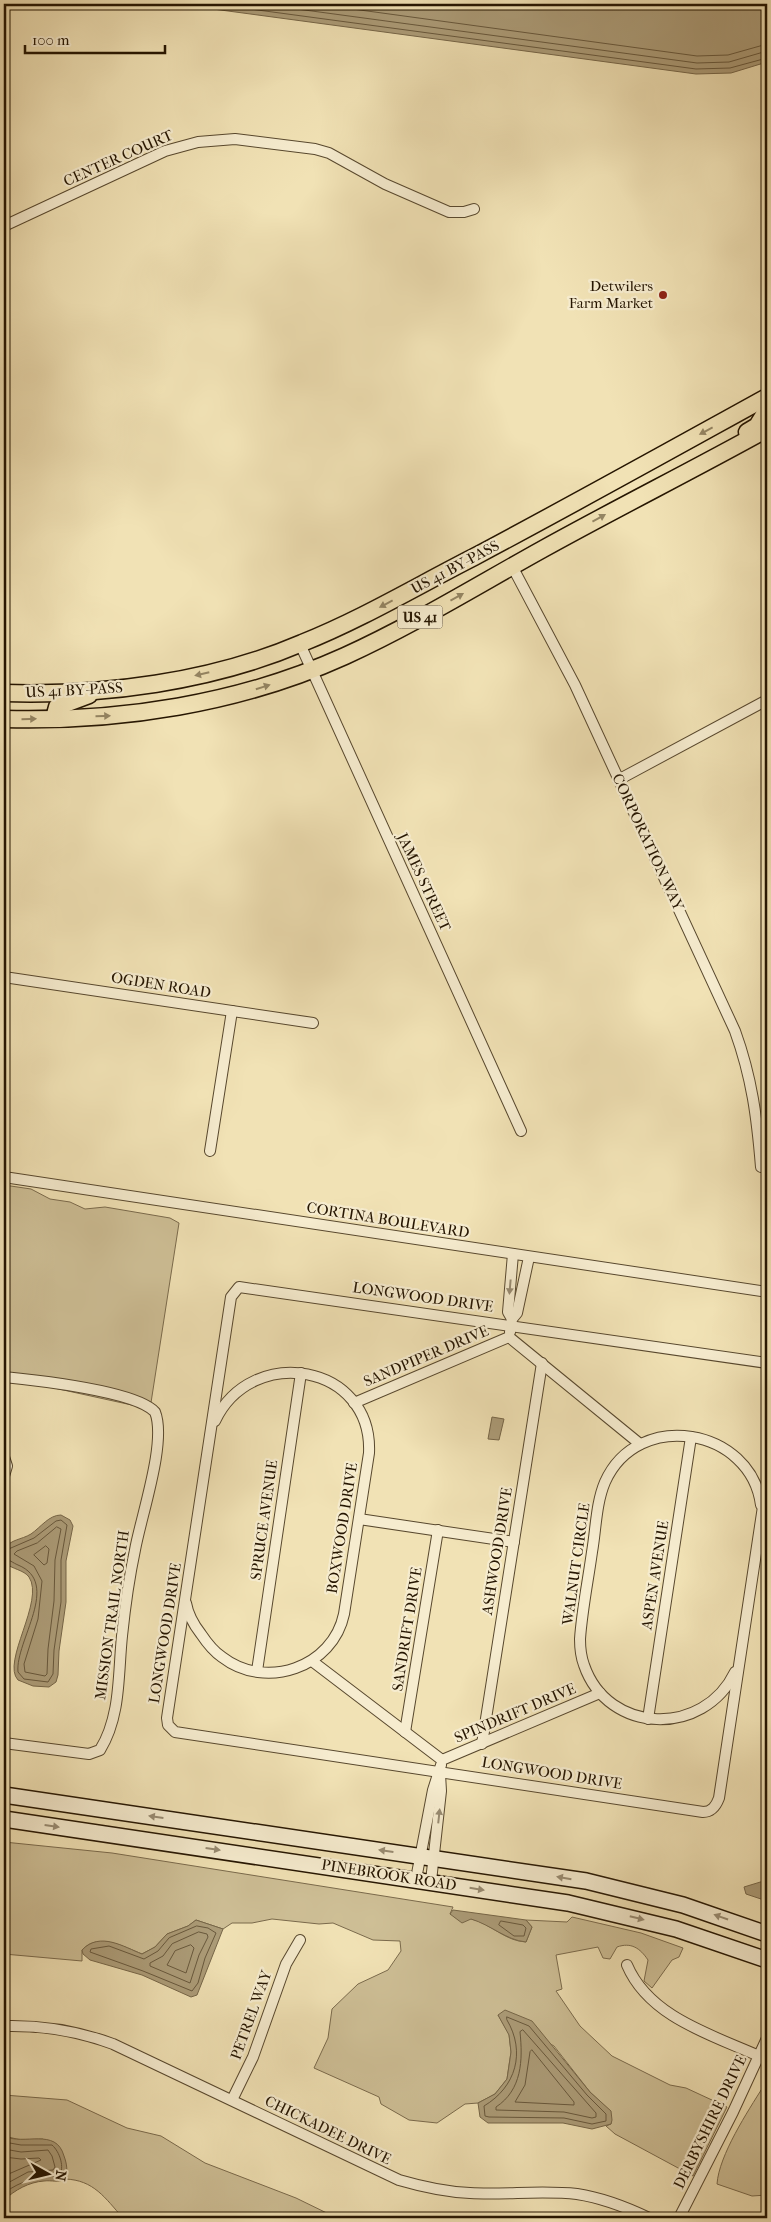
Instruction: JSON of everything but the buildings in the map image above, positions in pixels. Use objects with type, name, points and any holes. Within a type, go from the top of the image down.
[{"type":"main road","name":"US 41 BY-PASS","points":[[4,692],[105,689],[199,675],[265,657],[300,644],[363,616],[767,398]]},
{"type":"main road","points":[[620,507],[648,486],[752,430],[760,422],[767,410]]},
{"type":"main road","name":"US 41 BY-PASS","points":[[4,719],[144,712],[188,706],[260,688],[311,670],[384,637],[620,507],[767,429]]},
{"type":"main road","points":[[512,566],[528,528]]},
{"type":"main road","points":[[54,718],[57,707],[105,689]]},
{"type":"street","name":"CENTER COURT","points":[[4,226],[165,151],[191,143],[217,140],[256,141],[322,151],[385,184],[449,212],[464,212],[474,209]]},
{"type":"street","name":"CORPORATION WAY","points":[[512,566],[575,685],[735,1031],[753,1089],[757,1112],[761,1167]]},
{"type":"street","name":"JAMES STREET","points":[[300,644],[521,1131]]},
{"type":"street","points":[[618,780],[767,700]]},
{"type":"street","name":"OGDEN ROAD","points":[[4,977],[313,1023]]},
{"type":"street","points":[[210,1151],[232,1011]]},
{"type":"street","name":"CORTINA BOULEVARD","points":[[4,1177],[767,1292]]},
{"type":"street","points":[[513,1254],[508,1312],[511,1322],[509,1338],[640,1444]]},
{"type":"street","points":[[511,1322],[517,1313],[529,1257]]},
{"type":"street","name":"LONGWOOD DRIVE","points":[[767,1363],[511,1322],[238,1287],[231,1297],[167,1718],[172,1731],[703,1812],[711,1810],[717,1804],[719,1798],[767,1480]]},
{"type":"street","name":"SANDPIPER DRIVE","points":[[354,1402],[509,1338]]},
{"type":"street","name":"ASHWOOD DRIVE","points":[[482,1744],[542,1363]]},
{"type":"street","name":"BOXWOOD DRIVE","points":[[186,1595],[190,1616],[215,1651],[230,1663],[257,1671],[287,1671],[312,1661],[329,1647],[342,1625],[359,1519],[369,1446],[366,1427],[354,1402],[328,1381],[301,1374],[276,1373],[248,1383],[224,1405],[210,1435]]},
{"type":"street","name":"SPRUCE AVENUE","points":[[257,1671],[301,1374]]},
{"type":"street","name":"MISSION TRAIL NORTH","points":[[4,1377],[59,1383],[139,1401],[155,1412],[159,1436],[133,1558],[122,1637],[121,1670],[112,1724],[100,1750],[89,1754],[4,1743]]},
{"type":"street","name":"WALNUT CIRCLE","points":[[739,1664],[722,1691],[701,1708],[677,1718],[648,1719],[620,1711],[600,1693],[584,1666],[580,1640],[600,1498],[606,1481],[615,1466],[640,1444],[671,1435],[691,1437],[720,1446],[740,1463],[758,1490],[762,1513]]},
{"type":"street","name":"ASPEN AVENUE","points":[[648,1719],[691,1437]]},
{"type":"street","points":[[4,1457],[7,1466],[4,1476]]},
{"type":"street","points":[[359,1519],[514,1542]]},
{"type":"street","name":"SANDRIFT DRIVE","points":[[405,1732],[438,1530]]},
{"type":"street","name":"SPINDRIFT DRIVE","points":[[312,1661],[442,1760]]},
{"type":"street","name":"SPINDRIFT DRIVE","points":[[442,1760],[600,1693]]},
{"type":"street","name":"SPINDRIFT DRIVE","points":[[427,1857],[442,1791],[440,1771],[442,1760]]},
{"type":"street","name":"PINEBROOK ROAD","points":[[4,1794],[556,1876],[618,1888],[683,1905],[767,1934]]},
{"type":"street","name":"PINEBROOK ROAD","points":[[4,1819],[424,1880],[604,1910],[676,1929],[767,1960]]},
{"type":"street","points":[[424,1880],[427,1857]]},
{"type":"street","points":[[424,1880],[427,1857]]},
{"type":"street","name":"PETREL WAY","points":[[232,2100],[253,2057],[286,1964],[300,1940]]},
{"type":"street","points":[[627,1965],[639,1988],[666,2010],[686,2023],[759,2056]]},
{"type":"street","name":"CHICKADEE DRIVE","points":[[4,2026],[52,2029],[98,2039],[232,2100],[383,2174],[415,2185],[470,2193],[531,2192],[577,2194],[620,2205],[649,2218]]},
{"type":"street","name":"DERBYSHIRE DRIVE","points":[[680,2218],[767,2038]]},
{"type":"shaded area","points":[[4,1185],[31,1189],[50,1199],[70,1202],[85,1209],[105,1207],[170,1218],[179,1223],[150,1409],[4,1377]]},
{"type":"shaded area","points":[[4,1842],[112,1853],[453,1907],[450,1914],[478,1921],[507,1937],[519,1941],[526,1942],[532,1927],[526,1920],[567,1922],[572,1917],[641,1933],[683,1948],[679,1957],[672,1960],[652,1988],[644,1981],[648,1960],[635,1947],[627,1945],[617,1947],[610,1959],[603,1958],[598,1947],[556,1955],[562,1989],[556,1991],[580,2026],[612,2056],[670,2085],[686,2088],[727,2107],[693,2176],[615,2134],[606,2126],[611,2124],[610,2111],[590,2092],[554,2046],[498,2015],[509,2034],[511,2052],[507,2079],[495,2094],[478,2103],[465,2104],[437,2123],[409,2120],[381,2104],[379,2097],[314,2068],[328,2038],[332,2009],[358,1984],[388,1970],[401,1951],[400,1941],[373,1940],[333,1923],[319,1924],[272,1919],[252,1923],[232,1923],[223,1929],[196,1920],[188,1926],[167,1934],[155,1947],[142,1954],[119,1945],[96,1942],[82,1950],[82,1961],[4,1954]]},
{"type":"shaded area","points":[[763,2087],[767,2087],[767,2195],[752,2196],[717,2184],[719,2172],[728,2147]]},
{"type":"shaded area","points":[[4,2095],[67,2100],[127,2128],[161,2136],[205,2163],[296,2198],[337,2218],[123,2218],[98,2191],[84,2183],[65,2179],[66,2175],[43,2139],[21,2140],[4,2136]]},
{"type":"water","points":[[176,4],[767,4],[767,62],[731,73],[696,74]]},
{"type":"water","points":[[492,1417],[504,1419],[499,1440],[488,1439]]},
{"type":"water","points":[[61,1515],[70,1520],[73,1526],[66,1561],[66,1602],[59,1651],[58,1675],[56,1682],[49,1687],[33,1686],[18,1680],[14,1671],[18,1646],[32,1601],[32,1588],[27,1575],[5,1563],[4,1549],[13,1541],[31,1534],[49,1519]]},
{"type":"water","points":[[767,1880],[767,1901],[746,1894],[744,1887]]},
{"type":"water","points":[[453,1910],[526,1920],[532,1927],[526,1942],[519,1941],[471,1919],[462,1923],[450,1914]]},
{"type":"water","points":[[196,1920],[223,1929],[197,1995],[191,1997],[142,1975],[90,1960],[83,1954],[82,1950],[89,1944],[104,1941],[112,1942],[142,1954],[155,1947],[167,1934],[188,1926]]},
{"type":"water","points":[[505,2010],[532,2021],[590,2092],[611,2111],[611,2124],[592,2129],[563,2123],[488,2123],[480,2117],[478,2103],[495,2094],[507,2079],[511,2052],[509,2035],[498,2015]]},
{"type":"water","points":[[4,2136],[12,2139],[38,2139],[54,2142],[60,2147],[65,2159],[67,2171],[65,2179],[28,2185],[4,2200]]},
{"type":"place","name":"Detwilers Farm Market","points":[[663,295]]}]
